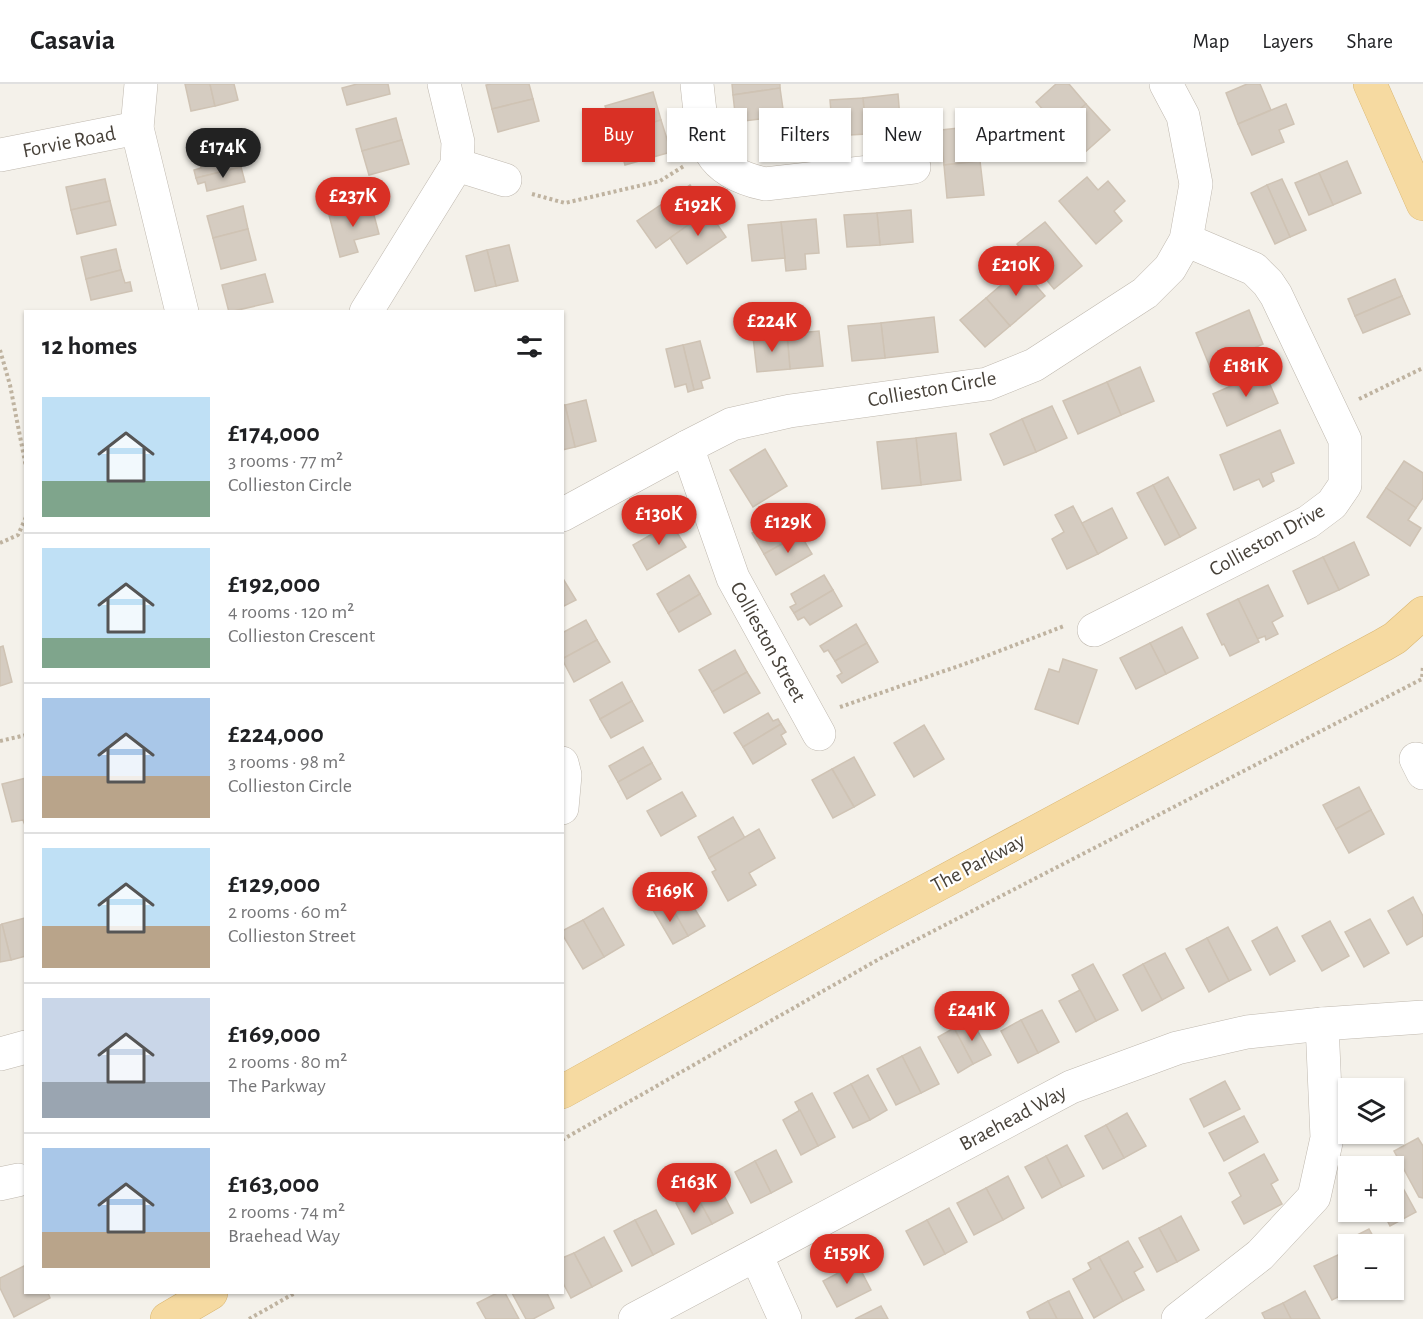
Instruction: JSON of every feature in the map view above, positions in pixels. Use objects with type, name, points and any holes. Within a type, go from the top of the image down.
[{"type":"main road","points":[[1370,84],[1423,204]]},
{"type":"main road","name":"The Parkway","points":[[564,1091],[875,918],[1409,634],[1423,613]]},
{"type":"main road","points":[[167,1319],[209,1294]]},
{"type":"street","points":[[141,84],[137,128],[182,310]]},
{"type":"street","points":[[367,310],[457,165],[458,142],[444,84]]},
{"type":"street","points":[[697,84],[700,108]]},
{"type":"street","name":"Collieston Circle","points":[[564,514],[732,424],[790,411],[987,384],[1034,366],[1145,293],[1170,268],[1186,240],[1196,184],[1183,116],[1166,84]]},
{"type":"street","name":"Forvie Road","points":[[0,155],[137,128]]},
{"type":"street","points":[[719,162],[733,174],[748,181],[765,184],[914,167]]},
{"type":"street","points":[[457,165],[505,180]]},
{"type":"street","name":"Collieston Drive","points":[[1094,630],[1308,522],[1332,504],[1345,485],[1345,440],[1281,304],[1268,283],[1254,269],[1186,240]]},
{"type":"street","name":"Collieston Street","points":[[687,447],[733,578],[815,727]]},
{"type":"street","points":[[564,771],[564,786]]},
{"type":"street","name":"Braehead Way","points":[[635,1319],[1071,1088],[1177,1048],[1247,1032],[1423,1017]]},
{"type":"street","points":[[1178,1319],[1260,1255],[1314,1197],[1327,1138],[1322,1024]]},
{"type":"street","points":[[0,1054],[24,1048]]},
{"type":"street","points":[[756,1255],[785,1319]]},
{"type":"path","points":[[505,180],[513,189],[565,203],[660,181],[690,162]]},
{"type":"path","points":[[0,350],[10,385],[24,457]]},
{"type":"path","points":[[1331,412],[1423,368]]},
{"type":"path","points":[[0,543],[18,535],[24,522]]},
{"type":"path","points":[[815,727],[856,700],[976,660],[1061,625],[1094,630]]},
{"type":"path","points":[[564,1139],[881,958],[1422,679],[1423,664]]},
{"type":"path","points":[[0,741],[24,735]]},
{"type":"path","points":[[249,1319],[292,1294]]},
{"type":"building","points":[[185,84],[210,84],[215,106],[191,111]]},
{"type":"building","points":[[210,84],[234,84],[238,100],[215,106]]},
{"type":"building","points":[[357,84],[388,84],[390,94],[347,105],[342,88]]},
{"type":"building","points":[[529,84],[533,99],[492,109],[486,85]]},
{"type":"building","points":[[732,84],[780,84],[780,88],[733,95]]},
{"type":"building","points":[[1056,84],[1069,84],[1086,104],[1081,108],[1042,108],[1036,102]]},
{"type":"building","points":[[1247,84],[1260,84],[1271,110],[1238,124],[1226,93]]},
{"type":"building","points":[[780,88],[783,108],[759,108],[759,119],[747,121],[747,108],[734,108],[733,95]]},
{"type":"building","points":[[653,92],[661,120],[655,122],[655,108],[606,108],[605,106]]},
{"type":"building","points":[[898,94],[899,108],[864,108],[863,98]]},
{"type":"building","points":[[863,98],[863,134],[851,135],[851,108],[831,108],[830,100]]},
{"type":"building","points":[[533,99],[539,121],[498,132],[492,109]]},
{"type":"building","points":[[1086,104],[1110,130],[1086,151],[1086,108],[1081,108]]},
{"type":"building","points":[[1286,104],[1294,124],[1279,130],[1284,142],[1252,155],[1238,124]]},
{"type":"building","points":[[396,118],[402,140],[362,151],[356,129]]},
{"type":"building","points":[[661,120],[667,139],[667,153],[655,157],[655,122]]},
{"type":"building","points":[[955,128],[955,162],[971,162],[944,165],[943,130]]},
{"type":"building","points":[[402,140],[409,164],[369,175],[362,151]]},
{"type":"building","points":[[236,148],[241,167],[196,178],[194,170],[201,168],[198,157]]},
{"type":"building","points":[[1347,161],[1361,193],[1333,205],[1319,173]]},
{"type":"building","points":[[980,162],[984,195],[947,198],[944,165]]},
{"type":"building","points":[[241,167],[245,182],[207,191],[205,182],[198,184],[196,178]]},
{"type":"building","points":[[1319,173],[1333,205],[1309,215],[1295,183]]},
{"type":"building","points":[[1087,177],[1098,190],[1108,181],[1125,201],[1114,211],[1122,221],[1096,244],[1059,201]]},
{"type":"building","points":[[105,179],[110,201],[71,210],[66,187]]},
{"type":"building","points":[[1282,179],[1306,230],[1290,237],[1267,185]]},
{"type":"building","points":[[690,185],[708,211],[656,248],[637,221]]},
{"type":"building","points":[[1267,185],[1290,237],[1275,244],[1251,193]]},
{"type":"building","points":[[110,201],[116,225],[77,234],[71,210]]},
{"type":"building","points":[[371,204],[379,234],[354,240],[358,252],[340,257],[329,215]]},
{"type":"building","points":[[243,206],[248,229],[213,238],[207,216]]},
{"type":"building","points":[[911,210],[913,242],[880,245],[877,213]]},
{"type":"building","points":[[708,211],[726,237],[687,264],[670,238]]},
{"type":"building","points":[[877,213],[880,245],[847,247],[844,215]]},
{"type":"building","points":[[816,219],[819,253],[805,254],[806,269],[786,271],[781,222]]},
{"type":"building","points":[[781,222],[785,258],[752,261],[748,225]]},
{"type":"building","points":[[1045,222],[1082,266],[1054,289],[1017,244]]},
{"type":"building","points":[[248,229],[256,260],[221,269],[213,238]]},
{"type":"building","points":[[509,245],[518,281],[496,286],[487,250]]},
{"type":"building","points":[[116,249],[121,270],[86,279],[81,257]]},
{"type":"building","points":[[487,250],[496,286],[475,291],[466,256]]},
{"type":"building","points":[[1021,268],[1045,296],[1010,326],[986,298]]},
{"type":"building","points":[[121,270],[125,283],[130,282],[132,291],[91,300],[86,279]]},
{"type":"building","points":[[265,274],[273,302],[228,310],[222,285]]},
{"type":"building","points":[[1395,279],[1402,296],[1355,316],[1348,299]]},
{"type":"building","points":[[1402,296],[1410,314],[1363,333],[1355,316]]},
{"type":"building","points":[[986,298],[1010,326],[985,347],[960,320]]},
{"type":"building","points":[[1249,310],[1263,344],[1210,367],[1196,333]]},
{"type":"building","points":[[934,317],[938,352],[885,358],[881,323]]},
{"type":"building","points":[[881,323],[885,358],[852,361],[848,326]]},
{"type":"building","points":[[819,331],[823,366],[790,369],[787,334]]},
{"type":"building","points":[[787,334],[790,369],[757,372],[753,337]]},
{"type":"building","points":[[700,341],[710,378],[701,381],[703,388],[694,390],[683,345]]},
{"type":"building","points":[[683,345],[694,390],[688,392],[686,384],[675,387],[666,349]]},
{"type":"building","points":[[1140,367],[1154,401],[1121,415],[1107,382]]},
{"type":"building","points":[[1264,371],[1278,403],[1227,426],[1213,394]]},
{"type":"building","points":[[1107,382],[1121,415],[1078,434],[1063,401]]},
{"type":"building","points":[[586,400],[596,441],[575,447],[565,405]]},
{"type":"building","points":[[564,405],[565,405],[575,447],[564,450]]},
{"type":"building","points":[[1052,406],[1067,438],[1036,452],[1022,419]]},
{"type":"building","points":[[1022,419],[1036,452],[1004,465],[990,434]]},
{"type":"building","points":[[1280,430],[1294,463],[1271,473],[1274,481],[1263,487],[1259,479],[1234,490],[1220,455]]},
{"type":"building","points":[[956,433],[961,480],[921,485],[916,438]]},
{"type":"building","points":[[916,438],[921,485],[882,489],[877,442]]},
{"type":"building","points":[[765,449],[787,486],[753,507],[730,470]]},
{"type":"building","points":[[1404,461],[1423,473],[1423,498],[1416,508],[1386,488]]},
{"type":"building","points":[[1168,477],[1196,528],[1180,537],[1153,485]]},
{"type":"building","points":[[1153,485],[1180,537],[1165,545],[1137,493]]},
{"type":"building","points":[[1386,488],[1416,508],[1408,520],[1421,528],[1410,546],[1367,517]]},
{"type":"building","points":[[1073,506],[1098,554],[1067,569],[1052,539],[1064,532],[1055,515]]},
{"type":"building","points":[[1112,508],[1127,538],[1098,554],[1082,523]]},
{"type":"building","points":[[788,513],[800,534],[764,554],[752,533]]},
{"type":"building","points":[[671,523],[686,547],[647,570],[633,545]]},
{"type":"building","points":[[800,534],[812,554],[776,575],[764,554]]},
{"type":"building","points":[[1354,542],[1369,575],[1339,590],[1323,557]]},
{"type":"building","points":[[1323,557],[1339,590],[1308,604],[1293,571]]},
{"type":"building","points":[[689,575],[700,594],[668,613],[657,594]]},
{"type":"building","points":[[824,575],[833,590],[794,613],[790,607],[796,604],[791,594]]},
{"type":"building","points":[[564,580],[576,600],[564,606]]},
{"type":"building","points":[[1268,585],[1283,616],[1272,622],[1278,634],[1266,640],[1265,636],[1257,639],[1238,599]]},
{"type":"building","points":[[833,590],[842,606],[810,625],[804,617],[798,620],[794,613]]},
{"type":"building","points":[[700,594],[711,614],[679,632],[668,613]]},
{"type":"building","points":[[1238,599],[1259,642],[1230,656],[1207,614]]},
{"type":"building","points":[[586,620],[597,640],[564,658],[564,632]]},
{"type":"building","points":[[856,624],[867,643],[835,661],[828,650],[824,652],[820,646]]},
{"type":"building","points":[[1182,627],[1198,658],[1166,674],[1150,643]]},
{"type":"building","points":[[597,640],[610,662],[574,682],[564,663],[564,658]]},
{"type":"building","points":[[867,643],[878,662],[842,683],[837,676],[842,673],[835,661]]},
{"type":"building","points":[[1150,643],[1166,674],[1136,689],[1120,658]]},
{"type":"building","points":[[3,646],[12,682],[0,686],[0,647]]},
{"type":"building","points":[[735,650],[747,672],[712,692],[699,670]]},
{"type":"building","points":[[1063,659],[1097,670],[1078,724],[1035,709],[1049,669],[1059,672]]},
{"type":"building","points":[[747,672],[760,693],[724,713],[712,692]]},
{"type":"building","points":[[622,682],[632,701],[600,719],[590,700]]},
{"type":"building","points":[[632,701],[643,721],[611,738],[600,719]]},
{"type":"building","points":[[768,713],[773,721],[778,719],[781,724],[743,747],[734,733]]},
{"type":"building","points":[[781,724],[786,732],[781,735],[786,744],[753,764],[743,747]]},
{"type":"building","points":[[924,725],[944,759],[914,777],[894,743]]},
{"type":"building","points":[[643,747],[652,763],[618,782],[609,766]]},
{"type":"building","points":[[854,757],[875,795],[854,807],[832,769]]},
{"type":"building","points":[[652,763],[661,779],[627,799],[618,782]]},
{"type":"building","points":[[832,769],[854,807],[833,818],[812,780]]},
{"type":"building","points":[[24,778],[24,823],[23,820],[12,822],[2,784]]},
{"type":"building","points":[[1359,787],[1371,810],[1336,829],[1323,805]]},
{"type":"building","points":[[682,792],[696,816],[661,836],[647,811]]},
{"type":"building","points":[[1371,810],[1384,834],[1349,853],[1336,829]]},
{"type":"building","points":[[733,817],[745,838],[709,858],[698,837]]},
{"type":"building","points":[[759,829],[775,858],[749,873],[756,885],[728,901],[712,872],[716,870],[709,858]]},
{"type":"building","points":[[684,891],[705,926],[688,936],[668,901]]},
{"type":"building","points":[[1413,897],[1423,916],[1423,936],[1407,945],[1388,911]]},
{"type":"building","points":[[668,901],[688,936],[673,944],[653,910]]},
{"type":"building","points":[[603,908],[624,945],[604,957],[583,920]]},
{"type":"building","points":[[24,918],[24,957],[11,960],[2,924]]},
{"type":"building","points":[[1370,919],[1389,953],[1364,967],[1345,932]]},
{"type":"building","points":[[583,920],[604,957],[583,969],[564,937],[564,930]]},
{"type":"building","points":[[1330,921],[1349,956],[1322,971],[1302,936]]},
{"type":"building","points":[[2,924],[11,960],[0,962],[0,925]]},
{"type":"building","points":[[1228,927],[1251,970],[1229,981],[1207,938]]},
{"type":"building","points":[[1277,927],[1295,961],[1270,975],[1252,941]]},
{"type":"building","points":[[1207,938],[1229,981],[1209,992],[1186,949]]},
{"type":"building","points":[[1165,953],[1184,988],[1162,1000],[1143,964]]},
{"type":"building","points":[[1093,964],[1118,1010],[1096,1021],[1072,975]]},
{"type":"building","points":[[1143,964],[1162,1000],[1142,1011],[1123,975]]},
{"type":"building","points":[[1080,990],[1096,1021],[1076,1032],[1059,1001]]},
{"type":"building","points":[[1042,1010],[1059,1042],[1038,1053],[1021,1020]]},
{"type":"building","points":[[971,1019],[991,1055],[973,1064],[954,1028]]},
{"type":"building","points":[[1021,1020],[1038,1053],[1018,1063],[1001,1031]]},
{"type":"building","points":[[954,1028],[973,1064],[958,1073],[938,1037]]},
{"type":"building","points":[[920,1047],[939,1084],[921,1093],[902,1056]]},
{"type":"building","points":[[902,1056],[921,1093],[896,1105],[877,1069]]},
{"type":"building","points":[[868,1075],[887,1110],[870,1120],[851,1084]]},
{"type":"building","points":[[1225,1081],[1240,1109],[1204,1127],[1190,1099]]},
{"type":"building","points":[[851,1084],[870,1120],[853,1128],[834,1093]]},
{"type":"building","points":[[812,1093],[835,1137],[818,1146],[795,1102]]},
{"type":"building","points":[[800,1110],[818,1146],[801,1155],[783,1120]]},
{"type":"building","points":[[1127,1113],[1146,1146],[1124,1158],[1106,1125]]},
{"type":"building","points":[[1244,1116],[1258,1142],[1224,1161],[1209,1133]]},
{"type":"building","points":[[1106,1125],[1124,1158],[1103,1169],[1085,1136]]},
{"type":"building","points":[[1418,1138],[1423,1146],[1423,1198],[1419,1197],[1404,1169],[1404,1156],[1397,1156],[1394,1151]]},
{"type":"building","points":[[1067,1145],[1084,1176],[1062,1187],[1046,1156]]},
{"type":"building","points":[[776,1150],[792,1182],[771,1193],[755,1161]]},
{"type":"building","points":[[1264,1154],[1278,1180],[1271,1184],[1282,1204],[1244,1224],[1232,1202],[1241,1196],[1229,1173]]},
{"type":"building","points":[[1046,1156],[1062,1187],[1042,1198],[1025,1167]]},
{"type":"building","points":[[755,1161],[771,1193],[751,1203],[735,1172]]},
{"type":"building","points":[[1008,1176],[1024,1208],[1003,1220],[986,1188]]},
{"type":"building","points":[[717,1182],[733,1213],[712,1224],[695,1193]]},
{"type":"building","points":[[986,1188],[1003,1220],[974,1235],[957,1203]]},
{"type":"building","points":[[1404,1190],[1416,1212],[1404,1218]]},
{"type":"building","points":[[695,1193],[712,1224],[692,1234],[676,1203]]},
{"type":"building","points":[[949,1208],[967,1242],[945,1254],[927,1220]]},
{"type":"building","points":[[656,1210],[674,1244],[653,1255],[635,1220]]},
{"type":"building","points":[[1181,1216],[1199,1250],[1177,1262],[1159,1228]]},
{"type":"building","points":[[635,1220],[653,1255],[632,1266],[614,1231]]},
{"type":"building","points":[[927,1220],[945,1254],[924,1265],[906,1231]]},
{"type":"building","points":[[1159,1228],[1177,1262],[1157,1272],[1139,1238]]},
{"type":"building","points":[[1369,1229],[1372,1234],[1359,1234]]},
{"type":"building","points":[[604,1237],[622,1271],[592,1287],[574,1253]]},
{"type":"building","points":[[1128,1241],[1143,1267],[1134,1272],[1144,1290],[1123,1301],[1099,1257]]},
{"type":"building","points":[[574,1253],[592,1287],[571,1298],[564,1285],[564,1257]]},
{"type":"building","points":[[1338,1255],[1338,1297],[1332,1300],[1314,1266]]},
{"type":"building","points":[[1099,1257],[1123,1301],[1094,1318],[1073,1279],[1091,1269],[1088,1263]]},
{"type":"building","points":[[857,1263],[871,1290],[837,1307],[823,1281]]},
{"type":"building","points":[[24,1266],[24,1294],[48,1294],[50,1298],[14,1317],[0,1288],[0,1278]]},
{"type":"building","points":[[1069,1291],[1083,1319],[1057,1319],[1048,1301]]},
{"type":"building","points":[[1305,1291],[1320,1319],[1291,1319],[1283,1303]]},
{"type":"building","points":[[495,1294],[506,1294],[519,1319],[486,1319],[477,1303]]},
{"type":"building","points":[[513,1294],[547,1294],[554,1308],[533,1319],[526,1319]]},
{"type":"building","points":[[1048,1301],[1057,1319],[1030,1319],[1027,1312]]},
{"type":"building","points":[[1283,1303],[1291,1319],[1265,1319],[1262,1313]]},
{"type":"building","points":[[881,1306],[888,1319],[855,1319]]}]
